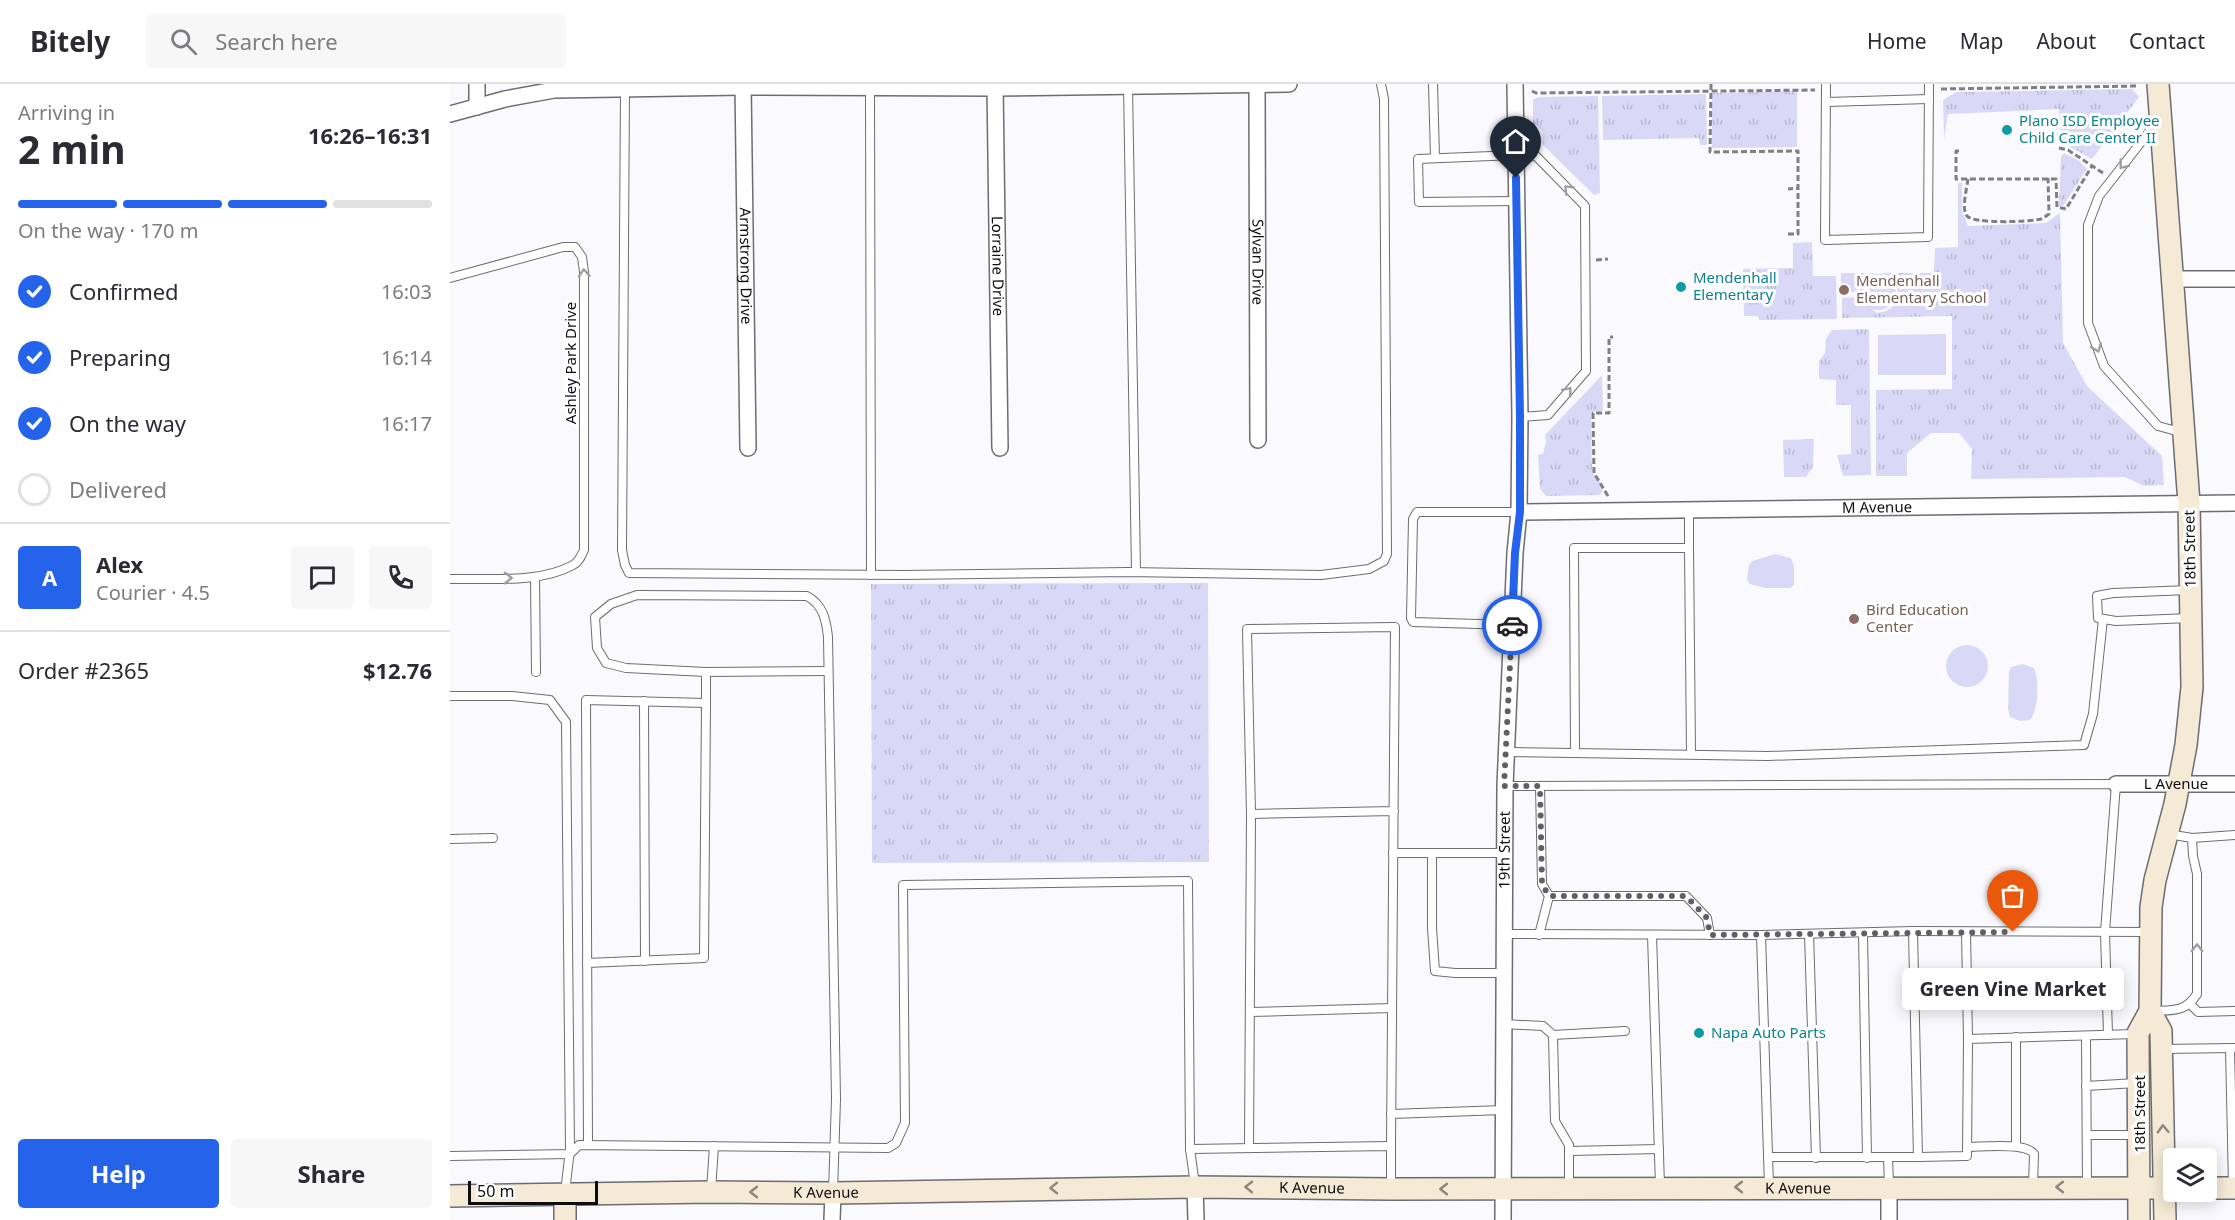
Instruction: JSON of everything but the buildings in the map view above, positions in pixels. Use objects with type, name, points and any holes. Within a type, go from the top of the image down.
[{"type":"main road","name":"18th Street","points":[[2139,1220],[2138,1034],[2150,1011],[2151,932],[2155,880],[2179,784],[2192,687],[2189,503],[2158,84]]},
{"type":"main road","name":"18th Street","points":[[2150,1011],[2161,1031],[2167,1148]]},
{"type":"main road","name":"K Avenue","points":[[450,1196],[711,1192],[833,1193],[1195,1186],[1391,1190],[2163,1188]]},
{"type":"main road","points":[[2217,1188],[2234,1188]]},
{"type":"main road","points":[[565,1194],[566,1220]]},
{"type":"main road","name":"18th Street","points":[[2165,1220],[2167,1202]]},
{"type":"street","points":[[477,84],[477,107]]},
{"type":"street","points":[[450,114],[531,93],[602,87],[625,89],[743,86],[1289,84]]},
{"type":"street","name":"19th Street","points":[[1503,1220],[1504,786],[1515,553],[1520,512],[1515,84]]},
{"type":"street","name":"Sylvan Drive","points":[[1257,85],[1258,440]]},
{"type":"street","name":"Armstrong Drive","points":[[743,86],[748,448]]},
{"type":"street","name":"Lorraine Drive","points":[[995,86],[1000,448]]},
{"type":"street","points":[[2172,279],[2235,279]]},
{"type":"street","name":"M Avenue","points":[[1520,512],[2235,503]]},
{"type":"street","name":"L Avenue","points":[[2116,784],[2235,784]]},
{"type":"street","points":[[1195,1186],[1196,1220]]},
{"type":"street","points":[[1889,1187],[1889,1220]]},
{"type":"street","points":[[832,1220],[833,1193]]},
{"type":"lane","points":[[625,89],[622,550],[629,573],[871,575],[1136,572],[1321,575],[1369,569],[1384,561],[1387,554],[1384,99],[1381,84]]},
{"type":"lane","points":[[1434,84],[1435,158]]},
{"type":"lane","points":[[1827,84],[1825,240],[1929,237],[1929,84]]},
{"type":"lane","points":[[1128,85],[1136,572]]},
{"type":"lane","points":[[870,86],[871,575]]},
{"type":"lane","points":[[1827,102],[1929,99]]},
{"type":"lane","points":[[2160,122],[2155,124],[2099,196],[2088,225],[2088,323],[2104,366],[2158,426],[2184,434]]},
{"type":"lane","points":[[1517,201],[1419,202],[1418,159],[1516,154],[1536,156],[1585,206],[1586,371],[1548,415],[1520,417]]},
{"type":"lane","name":"Ashley Park Drive","points":[[450,278],[562,247],[575,247],[582,257],[584,272],[584,550],[574,565],[535,577],[450,579]]},
{"type":"lane","points":[[1689,510],[1691,753]]},
{"type":"lane","points":[[1512,626],[1413,622],[1411,618],[1413,515],[1418,512],[1520,512]]},
{"type":"lane","points":[[1575,752],[1574,548],[1689,548]]},
{"type":"lane","points":[[535,577],[536,672]]},
{"type":"lane","points":[[2191,590],[2113,593],[2097,596],[2098,618],[2116,621],[2191,618]]},
{"type":"lane","points":[[828,671],[706,672],[626,668],[606,663],[597,648],[595,617],[611,604],[637,595],[807,596],[818,602],[826,621],[828,671],[836,1099],[833,1193]]},
{"type":"lane","points":[[1506,752],[1691,753],[1768,756],[2084,745],[2093,714],[2103,619]]},
{"type":"lane","points":[[1249,1149],[1251,814],[1247,629],[1395,627],[1391,1190]]},
{"type":"lane","points":[[587,963],[704,958],[706,672]]},
{"type":"lane","points":[[450,696],[512,696],[550,700],[566,722],[570,1154],[565,1194]]},
{"type":"lane","points":[[588,1145],[586,700],[706,703]]},
{"type":"lane","points":[[644,701],[645,961]]},
{"type":"lane","points":[[1504,786],[2116,784],[2105,932],[2108,1035]]},
{"type":"lane","points":[[1539,935],[1549,896],[1542,884],[1540,786]]},
{"type":"lane","points":[[1251,814],[1394,810]]},
{"type":"lane","points":[[2167,834],[2192,838],[2235,835]]},
{"type":"lane","points":[[450,839],[493,838]]},
{"type":"lane","points":[[2150,1011],[2179,1010],[2190,1005],[2197,994],[2197,874],[2192,838]]},
{"type":"lane","points":[[1393,854],[1504,852]]},
{"type":"lane","points":[[1432,853],[1432,928],[1435,971],[1504,973]]},
{"type":"lane","points":[[450,1156],[570,1154],[579,1145],[888,1148],[896,1143],[904,1123],[903,885],[1188,881],[1190,1149],[1195,1186]]},
{"type":"lane","points":[[1549,896],[1686,896],[1707,918],[1710,935]]},
{"type":"lane","points":[[1913,932],[1918,1157]]},
{"type":"lane","points":[[1768,1158],[1967,1156],[1966,932]]},
{"type":"lane","points":[[1504,934],[2151,932]]},
{"type":"lane","points":[[1863,933],[1867,1158]]},
{"type":"lane","points":[[1809,934],[1816,1158]]},
{"type":"lane","points":[[1652,935],[1660,1188]]},
{"type":"lane","points":[[1761,935],[1769,1188]]},
{"type":"lane","points":[[2190,1005],[2198,1012],[2235,1011]]},
{"type":"lane","points":[[1250,1012],[1392,1008]]},
{"type":"lane","points":[[1503,1024],[1543,1026],[1553,1035],[1625,1031]]},
{"type":"lane","points":[[1968,1039],[2138,1034]]},
{"type":"lane","points":[[1553,1035],[1555,1121],[1569,1145],[1569,1188]]},
{"type":"lane","points":[[2086,1036],[2087,1187]]},
{"type":"lane","points":[[2016,1037],[2016,1146]]},
{"type":"lane","points":[[2161,1049],[2232,1048],[2234,1188]]},
{"type":"lane","points":[[2086,1086],[2140,1083]]},
{"type":"lane","points":[[1391,1114],[1503,1110]]},
{"type":"lane","points":[[2087,1135],[2140,1135]]},
{"type":"lane","points":[[711,1192],[714,1146]]},
{"type":"lane","points":[[1190,1149],[1391,1146]]},
{"type":"lane","points":[[1967,1147],[2029,1148],[2034,1154],[2033,1187]]},
{"type":"lane","points":[[1569,1151],[1659,1149]]},
{"type":"lane","points":[[1888,1158],[1889,1187]]},
{"type":"path","points":[[1711,84],[1710,152],[1798,151],[1798,234],[1788,234]]},
{"type":"path","points":[[2059,148],[2068,150],[2112,179]]},
{"type":"path","points":[[1959,151],[1956,151],[1956,179],[2007,176],[2056,178],[2057,207],[2066,209],[2092,166]]},
{"type":"path","points":[[1968,179],[1965,211],[1968,218],[2002,221],[2043,219],[2049,214],[2048,178]]},
{"type":"path","points":[[1788,189],[1798,188]]},
{"type":"path","points":[[1613,337],[1609,337],[1611,381],[1609,412],[1593,413],[1594,472],[1617,511]]},
{"type":"green space","points":[[2132,89],[2139,97],[2092,159],[2061,142],[2059,109],[1948,114],[1944,139],[1943,100],[1956,92]]},
{"type":"green space","points":[[1797,91],[1797,147],[1712,148],[1712,93]]},
{"type":"green space","points":[[1706,94],[1707,145],[1700,145],[1699,138],[1603,140],[1602,96]]},
{"type":"green space","points":[[1598,96],[1600,193],[1594,195],[1542,144],[1543,132],[1537,125],[1533,125],[1533,100],[1538,97]]},
{"type":"green space","points":[[2064,153],[2078,160],[2087,169],[2063,206],[2059,206],[2061,157]]},
{"type":"green space","points":[[1958,183],[1962,183],[1962,211],[1968,226],[2046,223],[2060,213],[2063,343],[2087,386],[2162,456],[2164,485],[2144,486],[2125,477],[1971,479],[1972,449],[1959,433],[1931,433],[1907,453],[1907,476],[1876,476],[1876,390],[1952,389],[1952,316],[1842,318],[1842,298],[1856,297],[1877,313],[1889,309],[1896,302],[1898,294],[1896,286],[1883,274],[1874,273],[1934,273],[1935,248],[1958,247]]},
{"type":"green space","points":[[1812,242],[1813,276],[1836,276],[1837,319],[1759,320],[1758,316],[1744,316],[1743,269],[1793,268],[1793,243]]},
{"type":"green space","points":[[1841,273],[1874,273],[1864,278],[1857,292],[1841,292]]},
{"type":"green space","points":[[1878,274],[1891,279],[1896,292],[1891,305],[1878,310],[1865,305],[1860,292],[1865,279]]},
{"type":"green space","points":[[1869,329],[1871,475],[1843,476],[1837,455],[1851,454],[1851,405],[1836,405],[1836,380],[1819,379],[1819,361],[1825,353],[1826,339],[1832,330]]},
{"type":"green space","points":[[1946,334],[1946,375],[1878,375],[1878,335]]},
{"type":"green space","points":[[1602,375],[1603,411],[1591,412],[1592,472],[1604,487],[1600,495],[1546,496],[1540,489],[1538,455],[1543,454],[1545,435]]},
{"type":"green space","points":[[1814,439],[1813,466],[1806,477],[1784,477],[1783,440]]},
{"type":"green space","points":[[1775,554],[1791,558],[1794,566],[1794,585],[1790,588],[1765,588],[1750,584],[1747,580],[1749,565],[1752,561]]},
{"type":"green space","points":[[1208,583],[1209,862],[872,863],[871,584]]},
{"type":"green space","points":[[1967,645],[1982,651],[1988,666],[1982,681],[1967,687],[1952,681],[1946,666],[1952,651]]},
{"type":"green space","points":[[2023,664],[2034,668],[2037,694],[2035,709],[2030,720],[2020,721],[2010,717],[2008,709],[2009,672],[2011,667]]},
{"type":"way so far","points":[[1512,625],[1504,786],[1540,786],[1542,884],[1549,896],[1686,896],[1707,918],[1710,935],[2013,932]]},
{"type":"place","name":"Plano ISD Employee Child Care Center II","points":[[2007,130]]},
{"type":"place","name":"Mendenhall Elementary","points":[[1681,287]]},
{"type":"place","name":"Mendenhall Elementary School","points":[[1844,290]]},
{"type":"place","name":"Bird Education Center","points":[[1854,619]]},
{"type":"place","name":"Green Vine Market","points":[[2013,932]]},
{"type":"place","name":"Napa Auto Parts","points":[[1699,1033]]},
{"type":"route","points":[[1512,625],[1515,553],[1520,512],[1516,178]]}]
